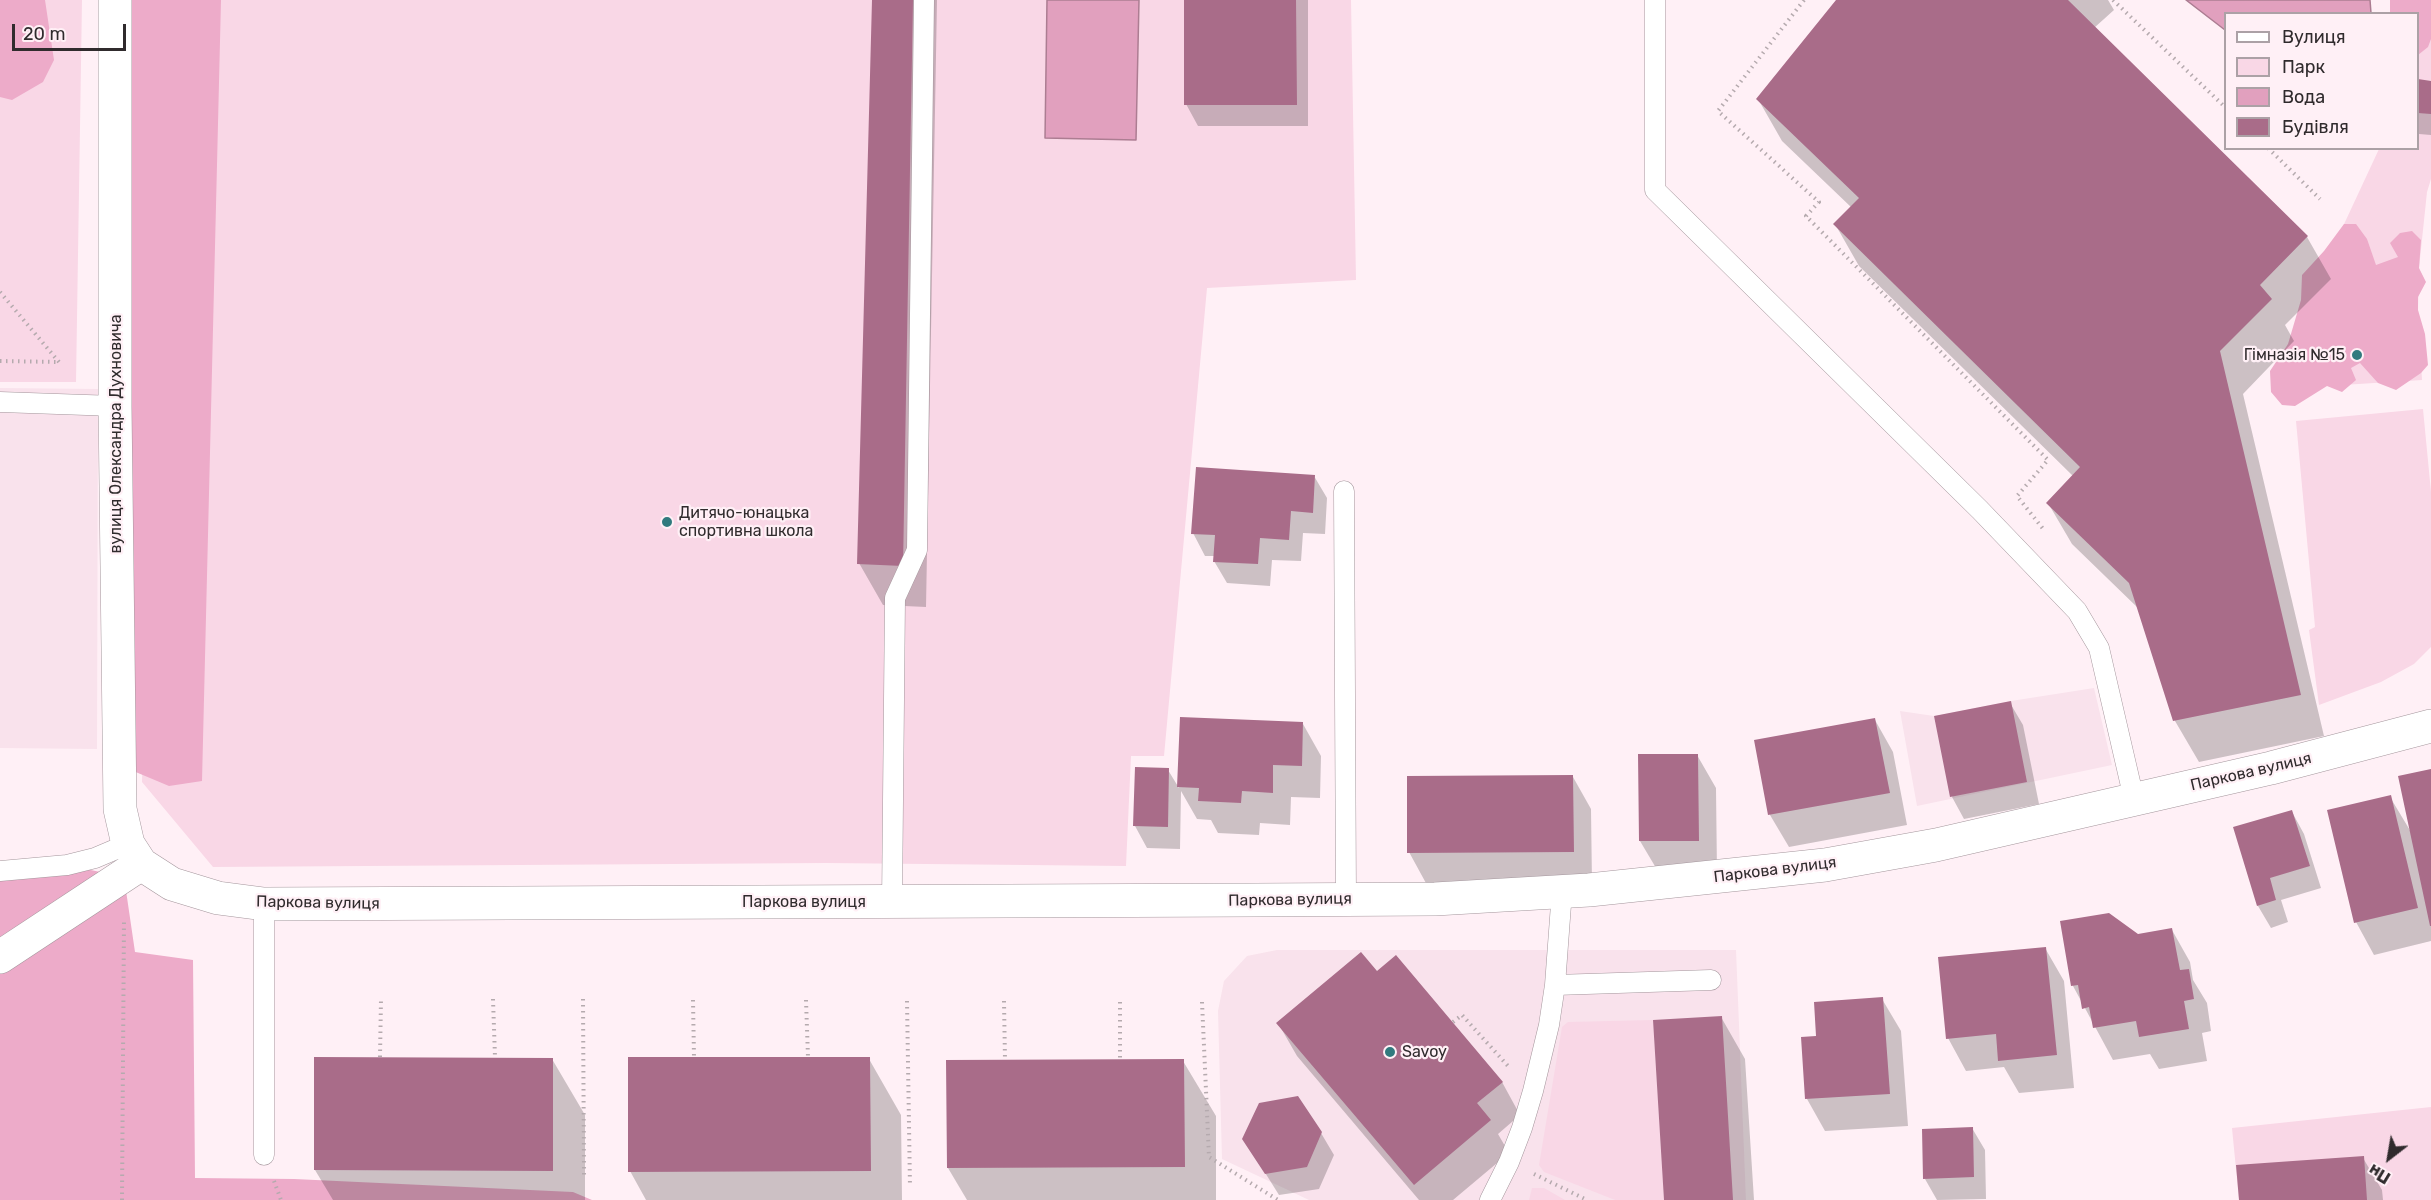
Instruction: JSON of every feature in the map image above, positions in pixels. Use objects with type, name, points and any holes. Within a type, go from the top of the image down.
[{"type":"street","name":"вулиця Олександра Духновича","points":[[115,0],[115,406],[120,809],[131,862]]},
{"type":"street","name":"Паркова вулиця","points":[[131,862],[172,884],[218,898],[264,904],[1346,899],[1435,898],[1562,891],[1825,865],[1936,845],[2271,768],[2431,726]]},
{"type":"street","points":[[0,957],[131,862]]},
{"type":"lane","points":[[892,902],[895,598],[917,550],[924,0]]},
{"type":"lane","points":[[1655,0],[1655,190],[1980,510],[2077,611],[2099,648],[2134,799]]},
{"type":"lane","points":[[0,402],[115,406]]},
{"type":"lane","points":[[1344,491],[1346,899]]},
{"type":"lane","points":[[0,871],[67,865],[95,858],[131,862]]},
{"type":"lane","points":[[1490,1200],[1509,1162],[1533,1092],[1549,1025],[1555,985],[1562,891]]},
{"type":"lane","points":[[264,904],[264,1155]]},
{"type":"lane","points":[[1555,985],[1711,980]]},
{"type":"path","points":[[1804,0],[1718,111],[1819,202],[1806,216],[2048,460],[2017,496],[2046,533]]},
{"type":"path","points":[[2113,0],[2224,106]]},
{"type":"path","points":[[2270,150],[2320,199]]},
{"type":"path","points":[[0,292],[59,362],[0,361]]},
{"type":"path","points":[[122,1200],[131,862]]},
{"type":"path","points":[[380,1057],[381,999]]},
{"type":"path","points":[[493,999],[495,1057]]},
{"type":"path","points":[[584,999],[584,1176]]},
{"type":"path","points":[[693,1000],[694,1057]]},
{"type":"path","points":[[806,1000],[808,1057]]},
{"type":"path","points":[[908,1001],[910,1187]]},
{"type":"path","points":[[1004,1001],[1005,1060]]},
{"type":"path","points":[[1120,1002],[1120,1059]]},
{"type":"path","points":[[1202,1002],[1209,1157],[1278,1200]]},
{"type":"path","points":[[1453,1022],[1462,1015],[1510,1069]]},
{"type":"path","points":[[1509,1162],[1587,1200]]},
{"type":"shaded area","points":[[0,0],[45,0],[54,60],[43,82],[12,100],[0,97]]},
{"type":"shaded area","points":[[115,0],[221,0],[202,781],[169,786],[119,765]]},
{"type":"shaded area","points":[[2390,0],[2431,0],[2431,39],[2428,47],[2419,54],[2419,12],[2390,12]]},
{"type":"shaded area","points":[[2344,224],[2356,224],[2367,239],[2376,265],[2398,257],[2390,243],[2400,233],[2412,231],[2421,240],[2419,268],[2426,282],[2418,297],[2418,310],[2425,334],[2428,365],[2421,373],[2396,390],[2378,383],[2360,363],[2351,368],[2356,380],[2342,392],[2327,386],[2295,406],[2282,405],[2271,392],[2270,371],[2288,344],[2301,300],[2302,275]]},
{"type":"shaded area","points":[[0,388],[98,389],[97,749],[0,748]]},
{"type":"shaded area","points":[[2094,688],[2112,765],[1917,806],[1900,711],[1934,716]]},
{"type":"shaded area","points":[[67,865],[124,877],[135,952],[193,960],[195,1178],[294,1179],[573,1192],[592,1200],[0,1200],[0,874]]},
{"type":"shaded area","points":[[1277,950],[1736,950],[1746,1200],[1309,1200],[1222,1159],[1218,1011],[1224,981],[1247,956]]},
{"type":"green space","points":[[0,0],[82,0],[76,382],[0,382]]},
{"type":"green space","name":"Дитячо-юнацька спортивна школа","points":[[161,0],[1351,0],[1356,280],[1207,288],[1164,756],[1131,756],[1126,866],[826,863],[213,867],[142,782]]},
{"type":"green space","points":[[2431,0],[2431,179],[2427,192],[2419,268],[2418,310],[2422,380],[2327,386],[2278,366],[2379,150],[2419,150],[2419,13]]},
{"type":"green space","points":[[2423,409],[2431,492],[2431,647],[2414,664],[2381,682],[2319,705],[2309,630],[2315,627],[2296,421]]},
{"type":"green space","points":[[1653,1020],[1664,1200],[1615,1200],[1544,1172],[1539,1165],[1562,1027],[1568,1022]]},
{"type":"green space","points":[[2431,1107],[2431,1200],[2239,1200],[2232,1128]]},
{"type":"green space","points":[[1532,1188],[1544,1188],[1565,1200],[1529,1200]]},
{"type":"water","points":[[1047,0],[1139,0],[1136,140],[1045,138]]},
{"type":"water","points":[[2186,0],[2370,0],[2371,12],[2224,12],[2224,29]]},
{"type":"building","points":[[872,0],[913,0],[903,566],[857,564]]},
{"type":"building","points":[[1184,0],[1296,0],[1297,105],[1184,105]]},
{"type":"building","points":[[1836,0],[2068,0],[2308,236],[2260,285],[2272,299],[2220,351],[2301,695],[2173,721],[2129,583],[2046,503],[2080,467],[1833,224],[1859,198],[1756,99]]},
{"type":"building","points":[[2419,79],[2431,81],[2431,114],[2419,113]]},
{"type":"building","points":[[1196,467],[1315,475],[1313,513],[1291,511],[1289,540],[1260,538],[1258,564],[1213,562],[1215,535],[1191,534]]},
{"type":"building","points":[[2011,701],[2027,782],[1950,797],[1934,716]]},
{"type":"building","points":[[1180,717],[1303,722],[1302,766],[1273,765],[1273,793],[1242,791],[1241,803],[1198,801],[1199,788],[1177,787]]},
{"type":"building","points":[[1875,718],[1890,793],[1768,815],[1754,740]]},
{"type":"building","points":[[1638,754],[1698,754],[1699,841],[1639,841]]},
{"type":"building","points":[[1135,767],[1169,768],[1168,827],[1133,826]]},
{"type":"building","points":[[2431,769],[2431,926],[2430,926],[2398,776]]},
{"type":"building","points":[[1573,775],[1574,852],[1407,853],[1407,776]]},
{"type":"building","points":[[2391,795],[2418,908],[2354,923],[2327,810]]},
{"type":"building","points":[[2292,810],[2310,866],[2270,878],[2276,900],[2257,906],[2233,827]]},
{"type":"building","points":[[2109,913],[2138,934],[2172,928],[2180,970],[2189,969],[2194,999],[2184,1001],[2189,1029],[2139,1037],[2136,1021],[2093,1028],[2089,1007],[2082,1009],[2078,985],[2071,986],[2060,921]]},
{"type":"building","points":[[2046,947],[2057,1055],[1998,1061],[1996,1034],[1946,1039],[1938,957]]},
{"type":"building","name":"Savoy","points":[[1361,952],[1377,971],[1396,955],[1503,1082],[1477,1103],[1491,1120],[1414,1185],[1276,1023]]},
{"type":"building","points":[[1883,997],[1890,1094],[1805,1099],[1801,1037],[1816,1036],[1814,1002]]},
{"type":"building","points":[[1722,1016],[1733,1200],[1664,1200],[1653,1020]]},
{"type":"building","points":[[314,1057],[553,1058],[553,1171],[314,1170]]},
{"type":"building","points":[[628,1057],[870,1057],[871,1171],[628,1172]]},
{"type":"building","points":[[1184,1059],[1185,1167],[947,1168],[946,1060]]},
{"type":"building","points":[[1298,1096],[1322,1132],[1307,1167],[1265,1174],[1242,1139],[1259,1103]]},
{"type":"building","points":[[1973,1127],[1974,1177],[1923,1179],[1922,1129]]},
{"type":"building","points":[[2364,1156],[2367,1200],[2239,1200],[2236,1165]]},
{"type":"place","name":"Гімназія №15","points":[[2357,355]]},
{"type":"place","name":"Дитячо-юнацька спортивна школа","points":[[667,522]]},
{"type":"place","name":"Savoy","points":[[1390,1052]]}]
